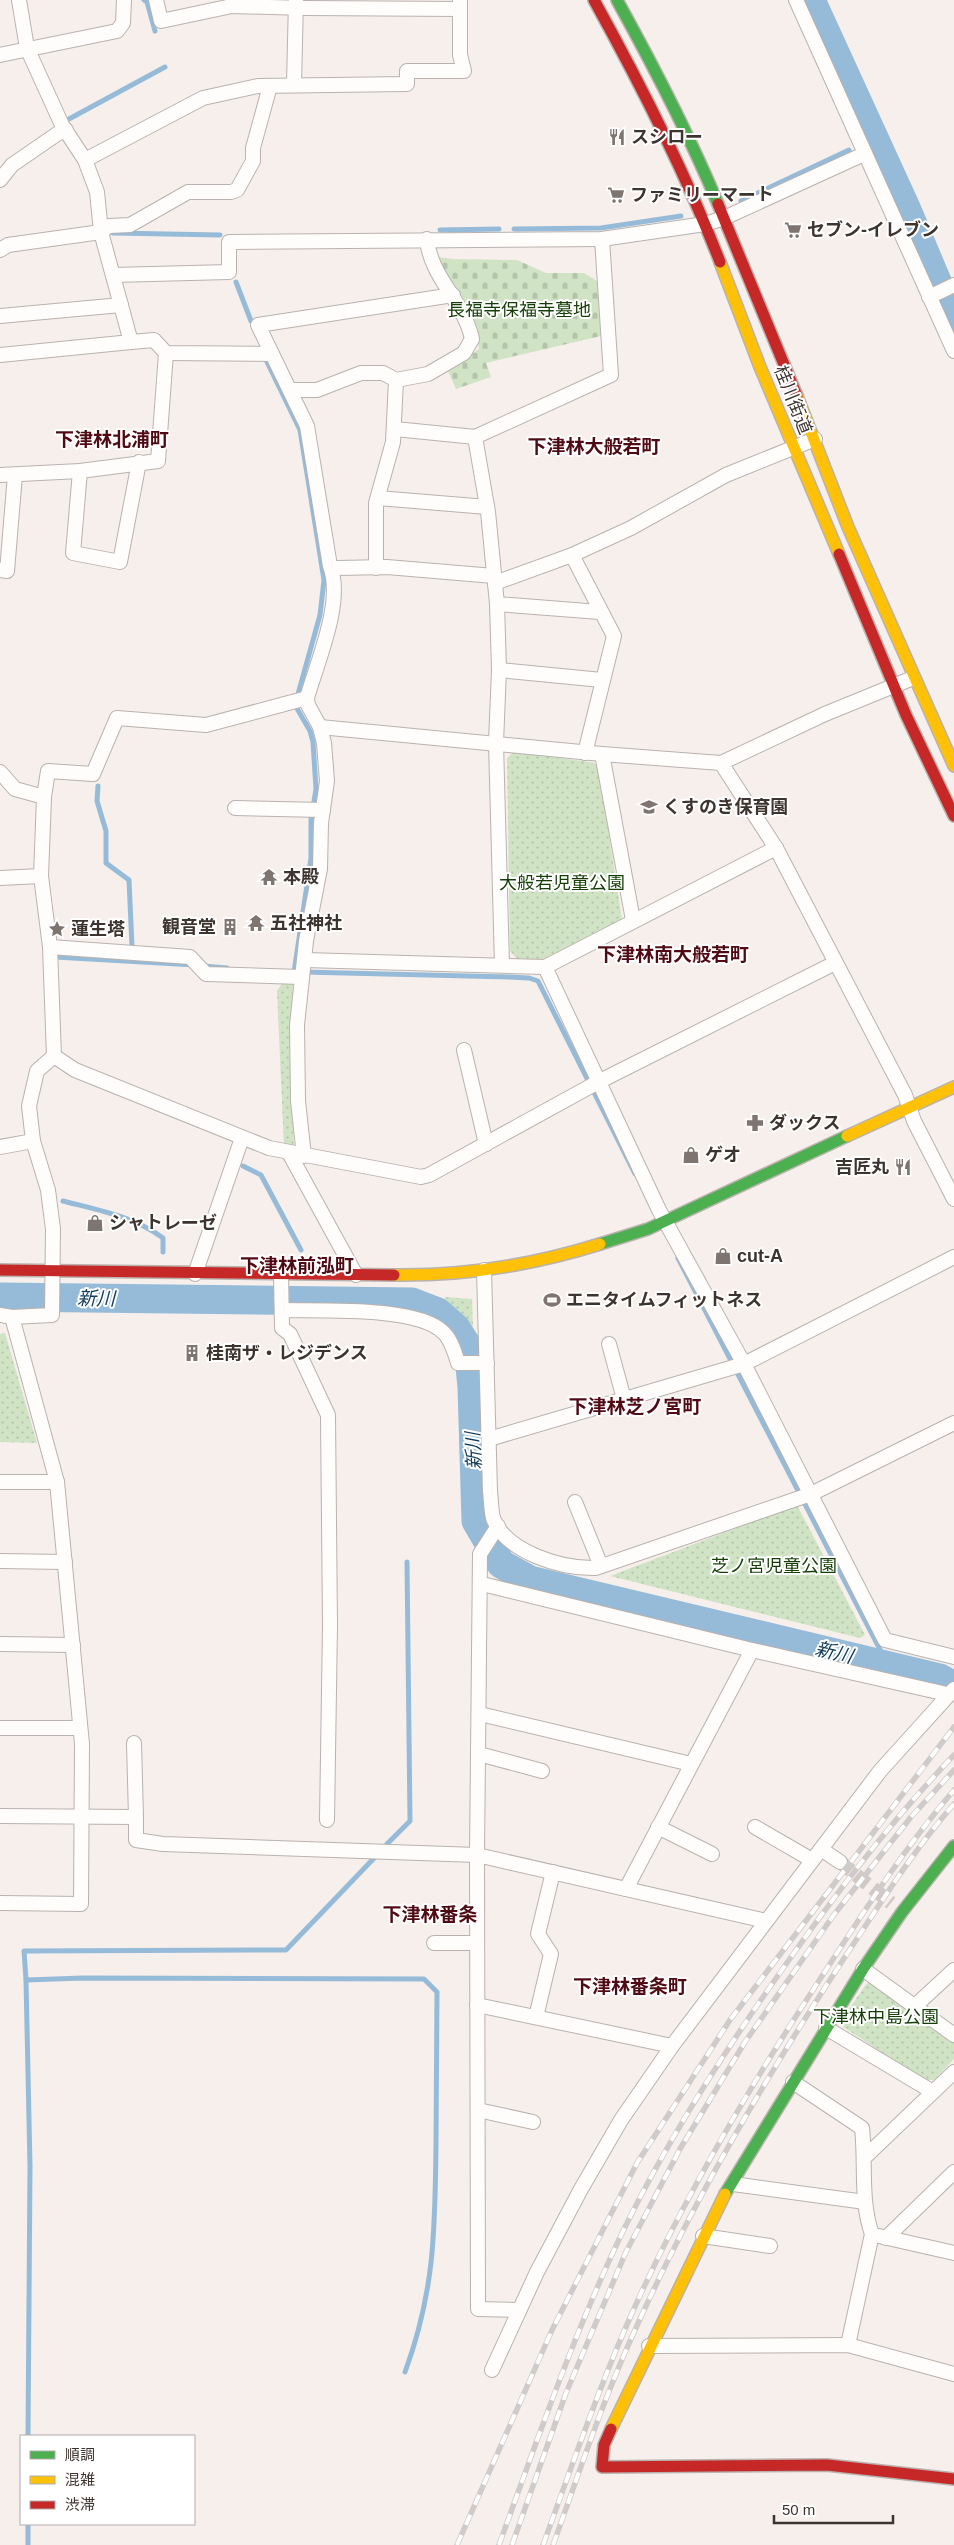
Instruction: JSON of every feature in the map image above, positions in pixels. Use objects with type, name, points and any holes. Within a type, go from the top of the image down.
[{"type":"street","points":[[19,0],[27,48],[66,130],[84,160],[97,192],[101,232],[131,342]]},
{"type":"street","points":[[0,55],[116,31],[123,23],[124,0]]},
{"type":"street","points":[[84,160],[203,98],[258,86],[294,84],[407,84],[407,72],[464,72],[460,55],[460,4],[296,3],[232,6],[162,21],[156,0]]},
{"type":"street","name":"桂川街道","points":[[594,0],[650,102],[705,224],[793,447],[893,686],[954,816]]},
{"type":"street","name":"桂川街道","points":[[617,0],[675,107],[724,218],[815,439],[848,526],[954,766]]},
{"type":"street","points":[[796,0],[864,154],[942,291],[954,351]]},
{"type":"street","points":[[294,84],[296,3]]},
{"type":"street","points":[[0,250],[8,245],[101,232],[109,226],[130,225],[188,192],[231,192],[237,190],[252,161],[253,148],[270,86]]},
{"type":"street","points":[[0,180],[12,165],[57,134],[66,130]]},
{"type":"street","points":[[113,275],[229,272],[229,242],[602,239],[705,224],[724,218],[864,154]]},
{"type":"street","points":[[291,390],[317,390],[361,373],[383,373],[396,380],[428,374],[454,360],[470,346],[472,339],[470,328],[463,309],[428,255],[427,239]]},
{"type":"street","points":[[395,429],[475,437],[611,375],[602,239]]},
{"type":"street","points":[[304,1156],[298,1101],[297,1025],[306,940],[320,868],[323,810],[327,782],[324,743],[320,727],[308,705],[307,698],[333,601],[307,426],[258,325],[453,295]]},
{"type":"street","points":[[0,316],[121,305]]},
{"type":"street","points":[[0,355],[154,340],[166,353],[272,354]]},
{"type":"street","points":[[0,475],[80,471],[158,461],[166,353]]},
{"type":"street","points":[[376,568],[378,498],[395,429],[396,380]]},
{"type":"street","points":[[475,437],[487,507],[498,604],[499,670],[496,743],[502,965]]},
{"type":"street","points":[[327,569],[376,568],[494,580],[572,555],[631,528],[726,475],[815,439]]},
{"type":"street","points":[[80,471],[73,553],[120,562],[139,462]]},
{"type":"street","points":[[0,570],[6,571],[15,475]]},
{"type":"street","points":[[378,498],[487,507]]},
{"type":"street","points":[[572,555],[614,636],[585,753]]},
{"type":"street","points":[[498,604],[600,612]]},
{"type":"street","points":[[499,670],[602,680]]},
{"type":"street","points":[[320,727],[585,753],[721,764],[825,714],[914,678]]},
{"type":"street","points":[[54,1056],[50,947],[41,876],[44,797],[48,771],[93,774],[117,718],[206,725],[307,698]]},
{"type":"street","points":[[602,754],[633,920]]},
{"type":"street","points":[[721,764],[776,848],[910,1107],[914,1121],[954,1199]]},
{"type":"street","points":[[0,772],[15,789],[44,797]]},
{"type":"street","points":[[235,808],[323,810]]},
{"type":"street","points":[[50,947],[190,957],[206,974],[303,969],[502,965],[544,967],[776,848]]},
{"type":"street","points":[[0,878],[41,876]]},
{"type":"street","points":[[54,1056],[75,1070],[269,1148],[421,1177],[429,1175],[593,1085],[835,963]]},
{"type":"street","points":[[544,967],[593,1085],[744,1364],[885,1640],[954,1657]]},
{"type":"street","points":[[464,1050],[486,1144]]},
{"type":"street","points":[[0,1903],[81,1904],[80,1728],[57,1482],[6,1316],[52,1315],[53,1229],[48,1190],[33,1141],[29,1106],[37,1070],[54,1056]]},
{"type":"street","points":[[0,1270],[195,1274],[428,1275],[527,1264],[575,1252],[666,1222],[954,1086]]},
{"type":"street","points":[[195,1274],[242,1138]]},
{"type":"street","points":[[0,1146],[33,1141]]},
{"type":"street","points":[[289,1153],[356,1275]]},
{"type":"street","points":[[488,1439],[744,1364],[954,1257]]},
{"type":"street","points":[[484,1270],[488,1463],[493,1517],[498,1526],[512,1541],[542,1560],[580,1568],[601,1566],[811,1494],[954,1423]]},
{"type":"street","points":[[281,1274],[282,1328],[290,1334],[328,1415],[330,1625],[328,1820]]},
{"type":"street","points":[[282,1310],[363,1312],[399,1315],[428,1321],[444,1332],[458,1362],[487,1362]]},
{"type":"street","points":[[609,1344],[624,1399]]},
{"type":"street","points":[[0,1482],[57,1482]]},
{"type":"street","points":[[575,1502],[601,1566]]},
{"type":"street","points":[[498,1526],[480,1554],[482,1584],[477,1855],[478,2309],[518,2310]]},
{"type":"street","points":[[0,1561],[65,1562]]},
{"type":"street","points":[[482,1584],[752,1650],[951,1691],[880,1771],[672,2046],[622,2120],[581,2189],[518,2310],[492,2370]]},
{"type":"street","points":[[0,1644],[73,1645]]},
{"type":"street","points":[[626,1889],[752,1650]]},
{"type":"street","points":[[480,1714],[691,1764]]},
{"type":"street","points":[[0,1728],[80,1728]]},
{"type":"street","points":[[134,1743],[136,1840],[163,1844],[477,1855],[766,1921]]},
{"type":"street","points":[[479,1754],[542,1771]]},
{"type":"street","points":[[0,1816],[136,1817]]},
{"type":"street","points":[[658,1827],[712,1854]]},
{"type":"street","points":[[755,1827],[817,1855],[840,1862]]},
{"type":"street","points":[[954,1846],[897,1907],[863,1968],[792,2082],[733,2184],[719,2204],[649,2346],[604,2445],[602,2467],[827,2465],[954,2479]]},
{"type":"street","points":[[536,2017],[552,1954],[538,1934],[553,1872]]},
{"type":"street","points":[[434,1943],[477,1943]]},
{"type":"street","points":[[863,1968],[954,2035]]},
{"type":"street","points":[[915,2006],[954,1970]]},
{"type":"street","points":[[477,2004],[672,2046]]},
{"type":"street","points":[[826,2028],[933,2092]]},
{"type":"street","points":[[865,2157],[954,2072]]},
{"type":"street","points":[[792,2082],[862,2128],[865,2157],[865,2202],[867,2221],[872,2234],[848,2346]]},
{"type":"street","points":[[478,2110],[533,2122]]},
{"type":"street","points":[[886,2238],[954,2172]]},
{"type":"street","points":[[733,2184],[865,2202]]},
{"type":"street","points":[[872,2234],[954,2253]]},
{"type":"street","points":[[703,2236],[770,2246]]},
{"type":"street","points":[[649,2346],[848,2346],[954,2374]]},
{"type":"green space","name":"長福寺保福寺墓地","points":[[432,256],[452,259],[517,260],[546,273],[584,273],[597,281],[601,336],[486,363],[491,377],[456,389],[448,371],[479,349],[475,322],[466,303]]},
{"type":"green space","name":"大般若児童公園","points":[[513,752],[590,762],[598,765],[622,919],[541,960],[518,960],[510,951],[507,759]]},
{"type":"green space","points":[[283,982],[293,984],[289,1043],[294,1148],[284,1147],[277,991]]},
{"type":"green space","points":[[445,1297],[472,1299],[473,1327],[444,1300]]},
{"type":"green space","points":[[5,1333],[37,1443],[0,1442],[0,1334]]},
{"type":"green space","name":"芝ノ宮児童公園","points":[[797,1505],[865,1635],[860,1638],[610,1576]]},
{"type":"green space","name":"下津林中島公園","points":[[867,1983],[874,1983],[954,2042],[954,2059],[934,2080],[924,2080],[842,2026],[842,2019]]},
{"type":"waterway","points":[[144,0],[147,2],[155,31]]},
{"type":"waterway","points":[[811,0],[907,210],[954,322]]},
{"type":"waterway","points":[[69,119],[165,67]]},
{"type":"waterway","points":[[741,201],[849,150]]},
{"type":"waterway","points":[[514,229],[601,228],[681,216]]},
{"type":"waterway","points":[[440,230],[499,229]]},
{"type":"waterway","points":[[113,233],[220,235]]},
{"type":"waterway","points":[[236,282],[251,321]]},
{"type":"waterway","points":[[267,362],[300,430],[324,580],[320,615],[295,705],[310,731],[313,742],[316,789],[311,820],[311,858],[294,972]]},
{"type":"waterway","points":[[98,786],[97,801],[106,831],[106,863],[129,880],[132,947]]},
{"type":"waterway","points":[[55,957],[195,965]]},
{"type":"waterway","points":[[203,966],[227,968]]},
{"type":"waterway","points":[[303,972],[509,977],[529,978],[538,981],[635,1174]]},
{"type":"waterway","points":[[243,1166],[261,1175],[301,1250]]},
{"type":"waterway","points":[[63,1201],[115,1215],[152,1230],[163,1238],[163,1252]]},
{"type":"waterway","points":[[678,1258],[888,1665]]},
{"type":"waterway","name":"新川","points":[[0,1297],[412,1302],[438,1312],[456,1328],[468,1347],[472,1387],[476,1521],[501,1564],[530,1580],[940,1678],[954,1686]]},
{"type":"waterway","points":[[383,1848],[410,1821],[407,1562]]},
{"type":"waterway","points":[[26,1980],[24,1951],[286,1950],[377,1855]]},
{"type":"waterway","points":[[28,2435],[30,2166],[26,1980],[83,1978],[424,1979],[437,1992],[434,2232],[428,2286],[415,2342],[405,2372]]},
{"type":"waterway","points":[[28,2525],[28,2545]]},
{"type":"tunnel","points":[[840,1862],[891,1903]]},
{"type":"railway","points":[[457,2545],[552,2330],[637,2163],[730,2020],[954,1727]]},
{"type":"railway","points":[[499,2545],[558,2384],[607,2266],[642,2193],[699,2094],[784,1967],[824,1912],[886,1832],[954,1755]]},
{"type":"railway","points":[[512,2545],[566,2393],[626,2252],[680,2149],[745,2042],[833,1916],[911,1817],[954,1770]]},
{"type":"railway","points":[[543,2545],[611,2362],[657,2259],[679,2216],[725,2132],[774,2050],[887,1878],[936,1811],[954,1790]]},
{"type":"railway","points":[[553,2545],[623,2356],[680,2236],[705,2189],[757,2097],[812,2007],[895,1882],[923,1842],[954,1804]]},
{"type":"traffic: fast","points":[[617,0],[670,101],[718,204]]},
{"type":"traffic: fast","points":[[600,1244],[648,1229],[847,1136]]},
{"type":"traffic: fast","points":[[725,2194],[863,1969],[902,1912],[954,1846]]},
{"type":"traffic: slow","points":[[720,262],[760,367],[839,554]]},
{"type":"traffic: slow","points":[[797,396],[848,527],[954,766]]},
{"type":"traffic: slow","points":[[847,1136],[954,1087]]},
{"type":"traffic: slow","points":[[394,1275],[447,1274],[498,1268],[550,1258],[600,1244]]},
{"type":"traffic: slow","points":[[611,2429],[725,2194]]},
{"type":"traffic: jam","points":[[594,0],[662,129],[720,262]]},
{"type":"traffic: jam","points":[[718,204],[797,396]]},
{"type":"traffic: jam","points":[[839,554],[906,715],[954,816]]},
{"type":"traffic: jam","points":[[0,1270],[394,1275]]},
{"type":"traffic: jam","points":[[611,2429],[604,2445],[602,2467],[827,2465],[954,2479]]},
{"type":"place","name":"スシロー","points":[[617,137]]},
{"type":"place","name":"ファミリーマート","points":[[616,195]]},
{"type":"place","name":"セブン-イレブン","points":[[793,230]]},
{"type":"place","name":"くすのき保育園","points":[[649,807]]},
{"type":"place","name":"本殿","points":[[269,877]]},
{"type":"place","name":"五社神社","points":[[256,923]]},
{"type":"place","name":"観音堂","points":[[230,927]]},
{"type":"place","name":"蓮生塔","points":[[57,929]]},
{"type":"place","name":"ダックス","points":[[755,1123]]},
{"type":"place","name":"ゲオ","points":[[691,1155]]},
{"type":"place","name":"吉匠丸","points":[[903,1167]]},
{"type":"place","name":"シャトレーゼ","points":[[95,1223]]},
{"type":"place","name":"cut-A","points":[[723,1256]]},
{"type":"place","name":"エニタイムフィットネス","points":[[552,1300]]},
{"type":"place","name":"桂南ザ・レジデンス","points":[[192,1353]]},
{"type":"district","name":"下津林北浦町","points":[[112,439]]},
{"type":"district","name":"下津林大般若町","points":[[594,446]]},
{"type":"district","name":"下津林南大般若町","points":[[673,954]]},
{"type":"district","name":"下津林前泓町","points":[[297,1265]]},
{"type":"district","name":"下津林芝ノ宮町","points":[[635,1406]]},
{"type":"district","name":"下津林番条","points":[[430,1914]]},
{"type":"district","name":"下津林番条町","points":[[630,1986]]}]
